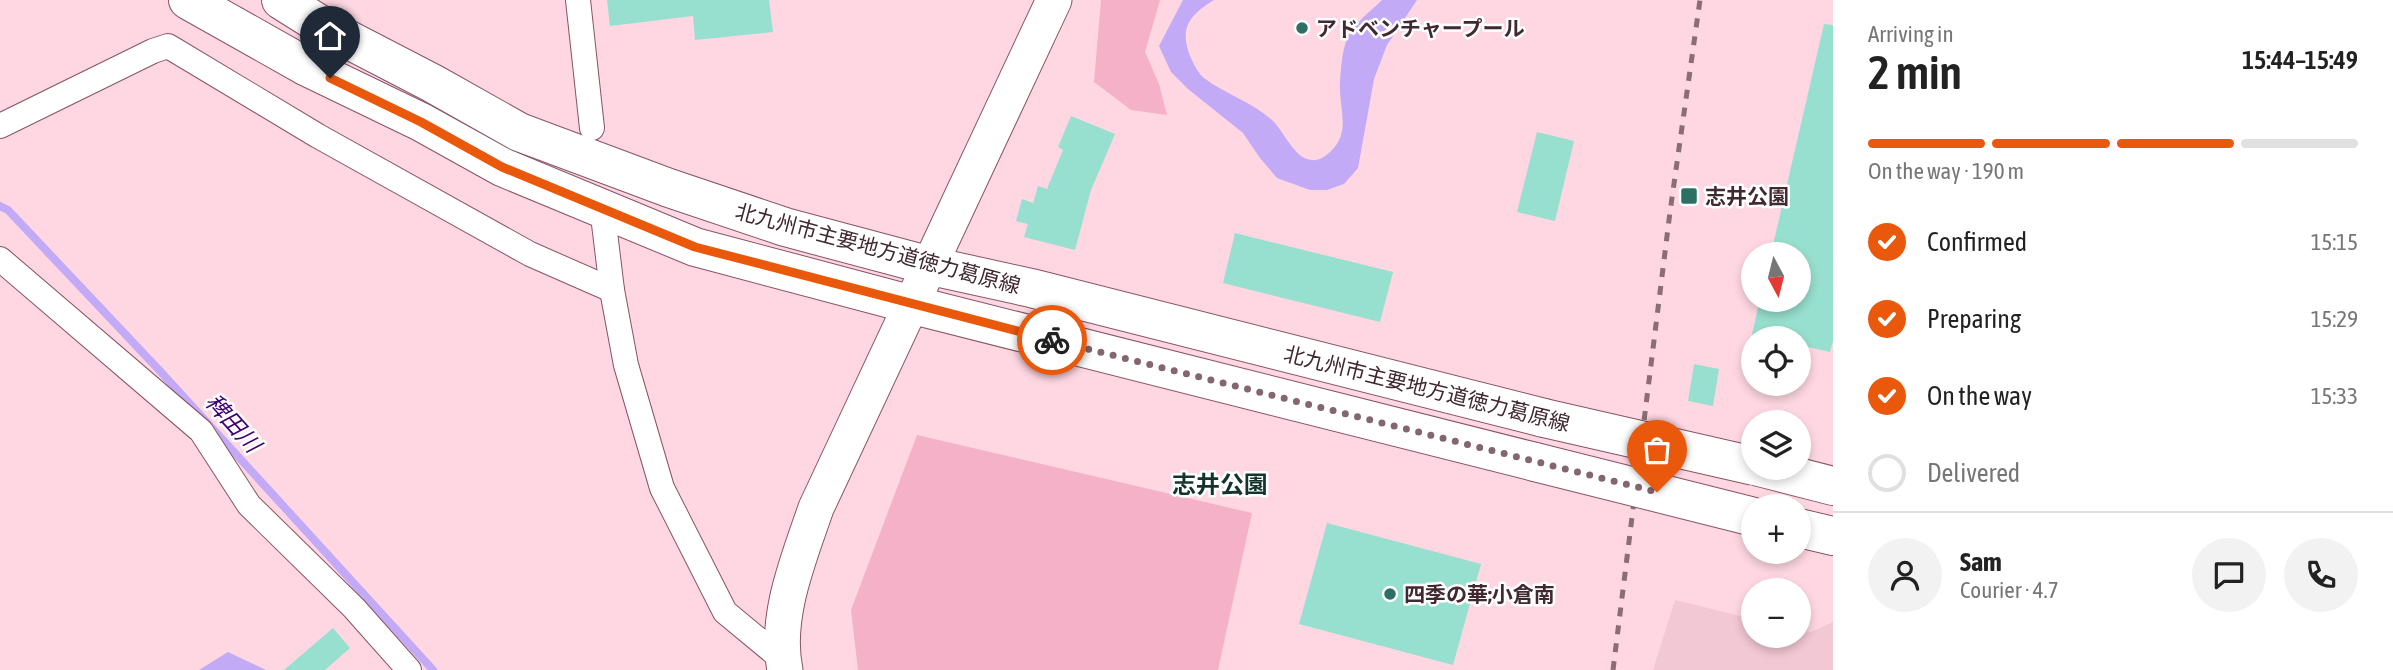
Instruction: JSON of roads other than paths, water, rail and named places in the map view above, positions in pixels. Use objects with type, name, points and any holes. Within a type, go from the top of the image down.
[{"type":"main road","points":[[188,0],[307,67],[421,122],[502,167],[695,247],[912,305],[1741,514]]},
{"type":"main road","name":"北九州市主要地方道徳力葛原線","points":[[281,0],[324,27],[519,132],[669,188],[785,227],[931,266],[1031,288],[1544,418],[1741,463]]},
{"type":"main road","name":"北九州市主要地方道徳力葛原線","points":[[1810,480],[1833,486]]},
{"type":"main road","points":[[1811,531],[1833,536]]},
{"type":"street","points":[[578,0],[592,128]]},
{"type":"street","points":[[784,665],[783,632],[791,578],[816,508],[1054,0]]},
{"type":"street","points":[[0,126],[168,46],[318,135],[530,254],[612,290]]},
{"type":"street","points":[[604,224],[612,290],[626,365],[662,488],[725,612],[784,665]]},
{"type":"street","points":[[0,260],[201,430],[248,505],[354,608],[410,670]]},
{"type":"waterway","name":"稗田川","points":[[0,206],[8,210],[160,371],[433,670]]},
{"type":"railway","points":[[1613,670],[1670,212],[1700,0]]},
{"type":"place","name":"アドベンチャープール","points":[[1302,28]]},
{"type":"place","name":"志井公園","points":[[1689,196]]},
{"type":"place","name":"四季の華;小倉南","points":[[1390,594]]},
{"type":"district","name":"志井公園","points":[[1220,484]]}]
